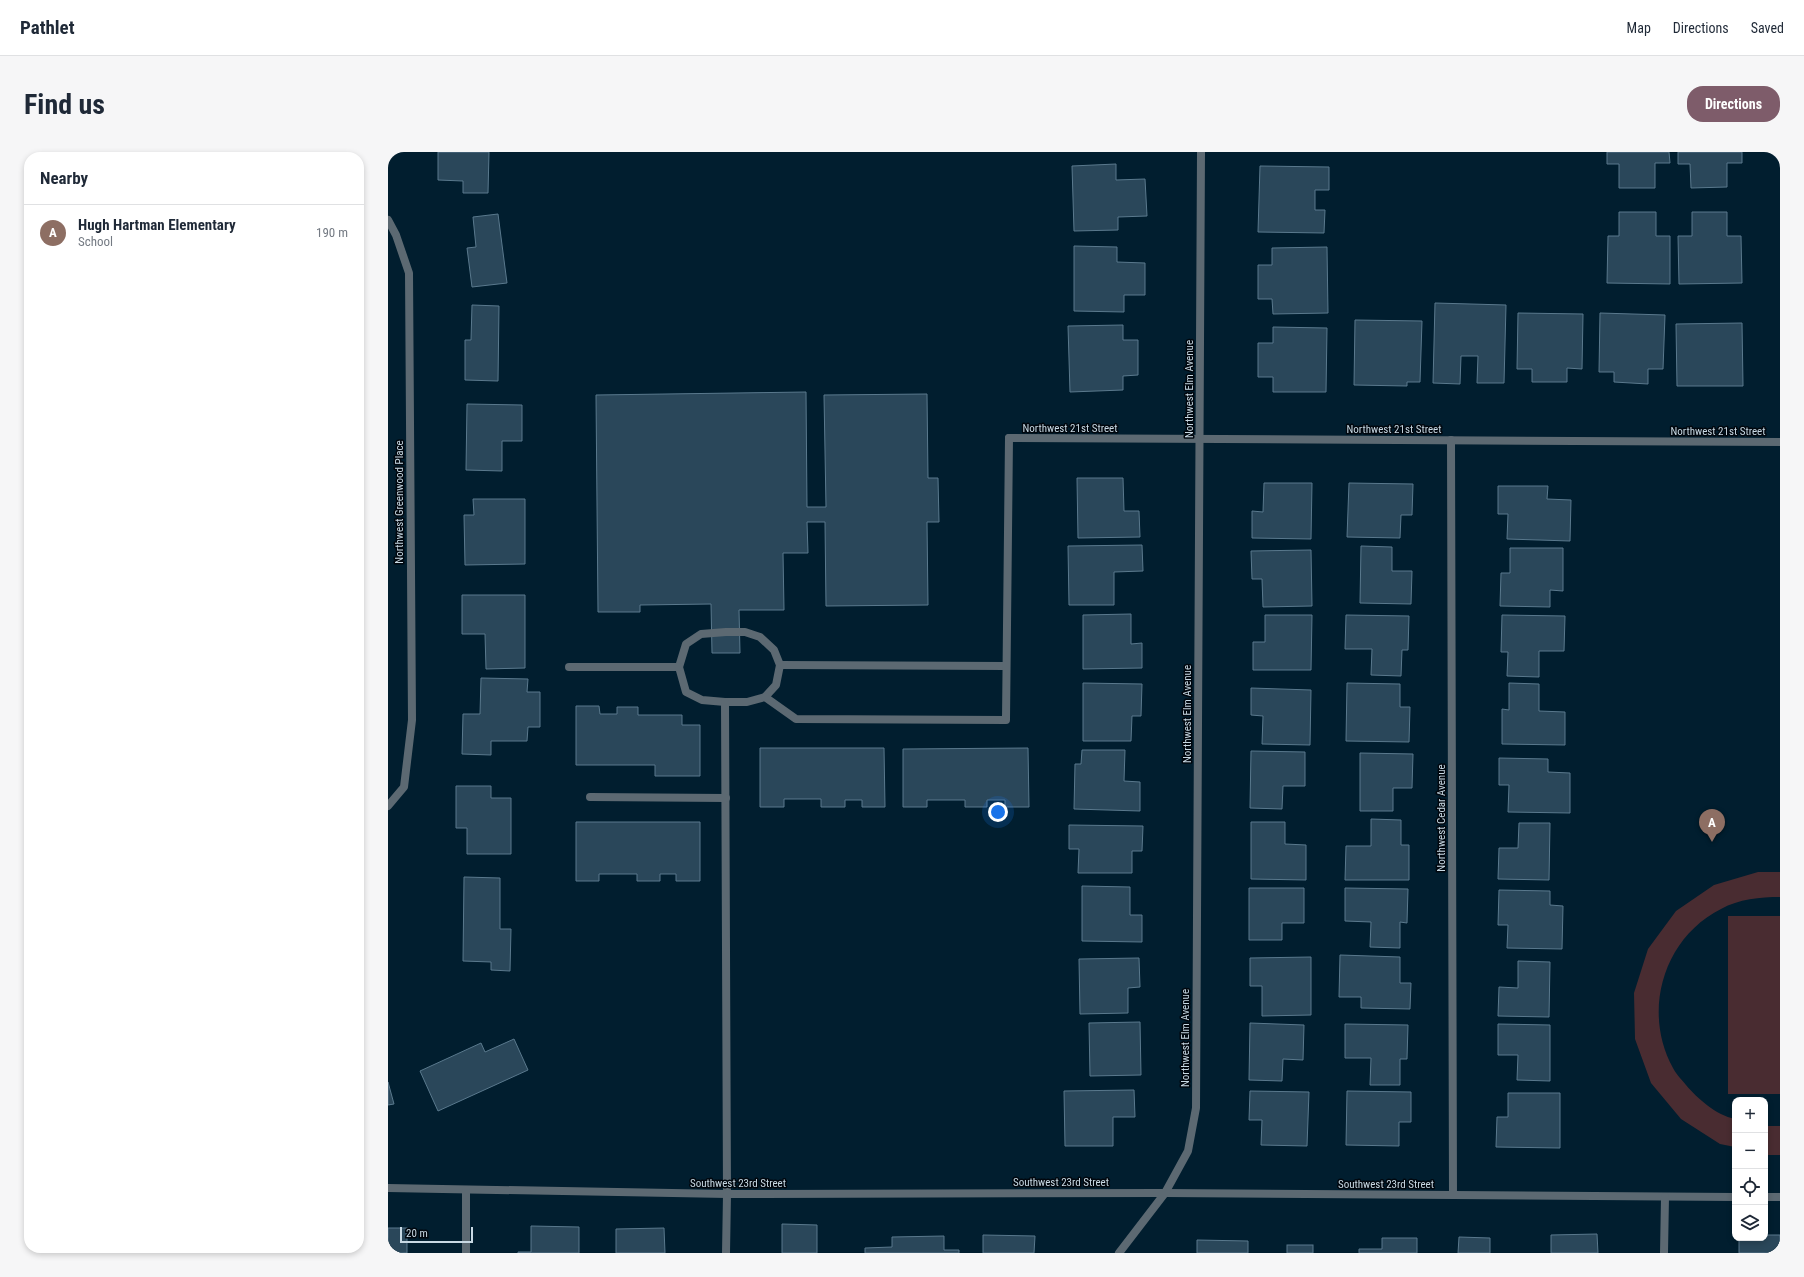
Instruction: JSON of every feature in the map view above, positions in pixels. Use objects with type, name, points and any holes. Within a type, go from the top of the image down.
[{"type":"street","name":"Northwest Elm Avenue","points":[[1119,1253],[1165,1193],[1188,1151],[1196,1108],[1201,152]]},
{"type":"street","name":"Northwest Greenwood Place","points":[[388,220],[396,235],[409,273],[412,720],[404,787],[388,806]]},
{"type":"street","name":"Northwest 21st Street","points":[[1006,666],[1009,438],[1780,442]]},
{"type":"street","name":"Northwest Cedar Avenue","points":[[1450,440],[1453,1195]]},
{"type":"street","points":[[726,632],[745,632],[760,637],[774,650],[780,665],[776,685],[765,698],[747,702],[702,700],[686,692],[679,667],[686,644],[701,634],[726,632]]},
{"type":"street","points":[[765,698],[796,719],[1006,720],[1006,666],[780,665]]},
{"type":"street","points":[[569,667],[679,667]]},
{"type":"street","points":[[725,702],[726,1253]]},
{"type":"street","points":[[590,797],[726,798]]},
{"type":"street","name":"Southwest 23rd Street","points":[[388,1188],[727,1194],[1165,1193],[1732,1196]]},
{"type":"street","points":[[466,1190],[466,1253]]},
{"type":"street","points":[[1664,1253],[1665,1196]]},
{"type":"street","points":[[1768,1196],[1780,1196]]},
{"type":"shaded area","points":[[1758,872],[1780,872],[1780,897],[1765,897],[1742,901],[1721,909],[1701,922],[1685,938],[1672,957],[1664,978],[1659,1001],[1659,1024],[1664,1046],[1673,1068],[1677,1075],[1696,1096],[1714,1110],[1732,1118],[1732,1146],[1720,1144],[1681,1119],[1651,1083],[1635,1039],[1634,993],[1648,949],[1676,911],[1714,885]]},
{"type":"shaded area","points":[[1728,916],[1780,916],[1780,1094],[1728,1094]]},
{"type":"shaded area","points":[[1768,1126],[1780,1126],[1780,1155],[1768,1155]]},
{"type":"building","points":[[438,152],[489,152],[488,193],[463,193],[463,181],[438,180]]},
{"type":"building","points":[[1607,152],[1669,152],[1670,163],[1655,163],[1655,188],[1619,188],[1619,164],[1607,164]]},
{"type":"building","points":[[1678,152],[1742,152],[1742,163],[1727,163],[1727,187],[1691,188],[1690,164],[1678,164]]},
{"type":"building","points":[[1116,164],[1116,180],[1145,179],[1147,216],[1118,217],[1118,230],[1074,231],[1072,166]]},
{"type":"building","points":[[1260,166],[1329,167],[1329,190],[1315,190],[1315,210],[1325,210],[1324,233],[1258,232]]},
{"type":"building","points":[[1619,212],[1656,212],[1656,236],[1670,236],[1670,284],[1607,283],[1608,236],[1619,236]]},
{"type":"building","points":[[1692,212],[1727,212],[1727,236],[1741,236],[1742,283],[1679,284],[1678,236],[1692,236]]},
{"type":"building","points":[[498,214],[507,283],[472,287],[467,248],[476,247],[473,217]]},
{"type":"building","points":[[1074,246],[1117,247],[1117,262],[1145,263],[1145,295],[1124,295],[1124,312],[1074,311]]},
{"type":"building","points":[[1327,247],[1328,313],[1273,314],[1272,299],[1258,299],[1258,265],[1272,265],[1272,248]]},
{"type":"building","points":[[1435,303],[1506,305],[1504,383],[1477,383],[1478,356],[1461,356],[1460,384],[1433,383]]},
{"type":"building","points":[[472,305],[499,306],[498,381],[465,380],[465,340],[471,340]]},
{"type":"building","points":[[1518,313],[1583,314],[1582,369],[1567,368],[1567,382],[1532,382],[1532,369],[1517,369]]},
{"type":"building","points":[[1600,313],[1665,315],[1663,369],[1648,369],[1648,384],[1614,382],[1614,372],[1599,372]]},
{"type":"building","points":[[1355,320],[1422,321],[1420,382],[1407,382],[1407,386],[1354,385]]},
{"type":"building","points":[[1742,323],[1743,386],[1677,386],[1676,324]]},
{"type":"building","points":[[1123,325],[1123,340],[1138,340],[1138,375],[1123,376],[1123,390],[1070,392],[1068,326]]},
{"type":"building","points":[[1273,327],[1327,328],[1326,392],[1273,392],[1273,377],[1258,377],[1258,343],[1273,343]]},
{"type":"building","points":[[806,392],[807,507],[826,507],[824,395],[927,394],[928,478],[938,478],[939,522],[927,522],[928,605],[826,606],[825,522],[807,522],[808,553],[783,553],[784,610],[739,610],[740,653],[712,653],[711,604],[640,605],[640,612],[598,612],[596,395]]},
{"type":"building","points":[[467,404],[522,405],[522,441],[502,441],[502,471],[466,470]]},
{"type":"building","points":[[1077,478],[1123,478],[1124,511],[1139,511],[1140,537],[1078,538]]},
{"type":"building","points":[[1264,483],[1312,483],[1311,539],[1252,538],[1252,511],[1263,512]]},
{"type":"building","points":[[1349,483],[1413,484],[1412,515],[1401,515],[1400,538],[1347,537]]},
{"type":"building","points":[[1498,486],[1548,486],[1547,499],[1571,500],[1570,541],[1507,539],[1508,514],[1498,514]]},
{"type":"building","points":[[473,499],[525,499],[525,564],[465,565],[464,515],[474,515]]},
{"type":"building","points":[[1142,545],[1143,571],[1114,572],[1114,605],[1069,605],[1068,546]]},
{"type":"building","points":[[1361,546],[1392,547],[1392,571],[1412,571],[1411,604],[1360,603]]},
{"type":"building","points":[[1510,548],[1563,548],[1563,591],[1550,590],[1550,607],[1500,606],[1501,573],[1510,573]]},
{"type":"building","points":[[1311,550],[1312,606],[1263,607],[1262,579],[1252,579],[1251,551]]},
{"type":"building","points":[[462,595],[525,595],[525,668],[486,669],[485,634],[462,634]]},
{"type":"building","points":[[1131,614],[1131,644],[1142,643],[1142,668],[1083,669],[1083,615]]},
{"type":"building","points":[[1265,615],[1312,615],[1311,670],[1253,670],[1253,642],[1265,642]]},
{"type":"building","points":[[1346,615],[1409,616],[1408,650],[1402,650],[1401,676],[1371,675],[1372,649],[1345,649]]},
{"type":"building","points":[[1502,615],[1565,616],[1564,651],[1539,651],[1539,677],[1507,676],[1508,652],[1501,652]]},
{"type":"building","points":[[481,678],[528,679],[527,692],[540,692],[540,727],[528,727],[527,741],[491,741],[491,755],[462,754],[463,714],[480,714]]},
{"type":"building","points":[[1083,683],[1142,684],[1141,716],[1132,716],[1131,741],[1083,741]]},
{"type":"building","points":[[1347,683],[1400,684],[1400,707],[1410,707],[1409,742],[1346,741]]},
{"type":"building","points":[[1509,683],[1539,684],[1539,711],[1565,712],[1565,745],[1502,744],[1502,709],[1509,710]]},
{"type":"building","points":[[1251,688],[1311,690],[1310,745],[1262,744],[1263,716],[1251,715]]},
{"type":"building","points":[[576,706],[599,706],[600,714],[617,714],[617,707],[638,707],[638,715],[682,715],[682,725],[700,725],[700,776],[655,776],[655,765],[576,765]]},
{"type":"building","points":[[760,748],[884,748],[885,807],[862,807],[862,800],[845,800],[845,807],[821,807],[821,799],[784,799],[784,807],[760,807]]},
{"type":"building","points":[[1028,748],[1029,807],[1005,807],[1005,800],[987,800],[987,807],[965,807],[965,800],[927,800],[927,807],[903,807],[903,749]]},
{"type":"building","points":[[1082,750],[1125,750],[1124,781],[1140,782],[1140,811],[1074,809],[1075,764],[1081,764]]},
{"type":"building","points":[[1251,751],[1305,752],[1305,786],[1283,786],[1282,809],[1250,808]]},
{"type":"building","points":[[1360,753],[1413,754],[1412,788],[1393,788],[1393,811],[1360,811]]},
{"type":"building","points":[[1499,758],[1548,759],[1548,772],[1570,773],[1570,813],[1508,812],[1509,785],[1499,785]]},
{"type":"building","points":[[456,786],[491,786],[491,798],[511,798],[511,854],[467,854],[467,828],[456,828]]},
{"type":"building","points":[[1371,819],[1401,820],[1401,845],[1409,845],[1409,880],[1345,880],[1346,846],[1371,846]]},
{"type":"building","points":[[576,822],[700,822],[700,881],[676,881],[676,874],[660,874],[660,881],[637,881],[637,874],[599,874],[599,881],[576,881]]},
{"type":"building","points":[[1251,822],[1285,822],[1285,844],[1306,845],[1306,880],[1251,879]]},
{"type":"building","points":[[1519,823],[1550,823],[1549,880],[1498,879],[1499,848],[1518,848]]},
{"type":"building","points":[[1069,825],[1143,826],[1142,851],[1132,851],[1132,873],[1078,873],[1079,849],[1069,849]]},
{"type":"building","points":[[464,877],[500,878],[500,929],[511,929],[510,971],[491,970],[491,962],[463,961]]},
{"type":"building","points":[[1082,886],[1130,887],[1130,915],[1142,915],[1142,942],[1082,941]]},
{"type":"building","points":[[1249,888],[1304,888],[1304,923],[1282,923],[1282,940],[1249,940]]},
{"type":"building","points":[[1345,888],[1408,889],[1407,923],[1400,922],[1400,948],[1370,947],[1371,922],[1345,921]]},
{"type":"building","points":[[1499,890],[1550,891],[1550,905],[1563,906],[1562,949],[1507,948],[1508,925],[1498,925]]},
{"type":"building","points":[[1340,955],[1400,957],[1400,983],[1411,983],[1410,1009],[1361,1008],[1361,997],[1339,997]]},
{"type":"building","points":[[1311,957],[1311,1015],[1262,1016],[1262,986],[1250,986],[1250,958]]},
{"type":"building","points":[[1139,958],[1140,987],[1128,988],[1128,1013],[1080,1014],[1079,959]]},
{"type":"building","points":[[1518,961],[1550,962],[1549,1017],[1498,1016],[1499,987],[1518,988]]},
{"type":"building","points":[[1140,1022],[1141,1075],[1090,1076],[1089,1023]]},
{"type":"building","points":[[1250,1023],[1304,1025],[1303,1060],[1283,1059],[1282,1081],[1249,1080]]},
{"type":"building","points":[[1345,1024],[1408,1025],[1407,1059],[1400,1059],[1400,1085],[1370,1085],[1371,1058],[1345,1058]]},
{"type":"building","points":[[1498,1024],[1550,1025],[1550,1081],[1517,1080],[1518,1055],[1498,1055]]},
{"type":"building","points":[[514,1039],[528,1070],[438,1111],[420,1071],[481,1043],[485,1052]]},
{"type":"building","points":[[388,1082],[394,1104],[388,1105]]},
{"type":"building","points":[[1134,1090],[1135,1117],[1113,1117],[1113,1146],[1065,1146],[1064,1091]]},
{"type":"building","points":[[1250,1091],[1309,1092],[1307,1146],[1261,1145],[1262,1120],[1249,1120]]},
{"type":"building","points":[[1347,1091],[1411,1092],[1411,1122],[1399,1122],[1399,1146],[1346,1145]]},
{"type":"building","points":[[1508,1093],[1560,1093],[1560,1148],[1496,1147],[1497,1117],[1508,1117]]},
{"type":"building","points":[[782,1224],[817,1225],[817,1253],[782,1253]]},
{"type":"building","points":[[531,1226],[579,1227],[579,1253],[518,1253],[531,1252]]},
{"type":"building","points":[[388,1228],[407,1228],[407,1253],[388,1253]]},
{"type":"building","points":[[664,1228],[665,1253],[616,1253],[616,1229]]},
{"type":"building","points":[[1597,1234],[1598,1253],[1551,1253],[1551,1235]]},
{"type":"building","points":[[983,1235],[1035,1236],[1034,1253],[983,1253]]},
{"type":"building","points":[[1768,1235],[1780,1235],[1780,1253],[1739,1253],[1739,1241],[1768,1241]]},
{"type":"building","points":[[944,1236],[944,1250],[959,1250],[959,1253],[865,1253],[865,1248],[892,1247],[892,1237]]},
{"type":"building","points":[[1459,1237],[1490,1238],[1490,1253],[1458,1253]]},
{"type":"building","points":[[1382,1238],[1417,1238],[1417,1253],[1359,1253],[1359,1249],[1382,1249]]},
{"type":"building","points":[[1197,1240],[1248,1241],[1248,1253],[1197,1253]]},
{"type":"building","points":[[1287,1245],[1313,1245],[1313,1253],[1287,1253]]},
{"type":"place","name":"Hugh Hartman Elementary","points":[[1712,842]]}]
